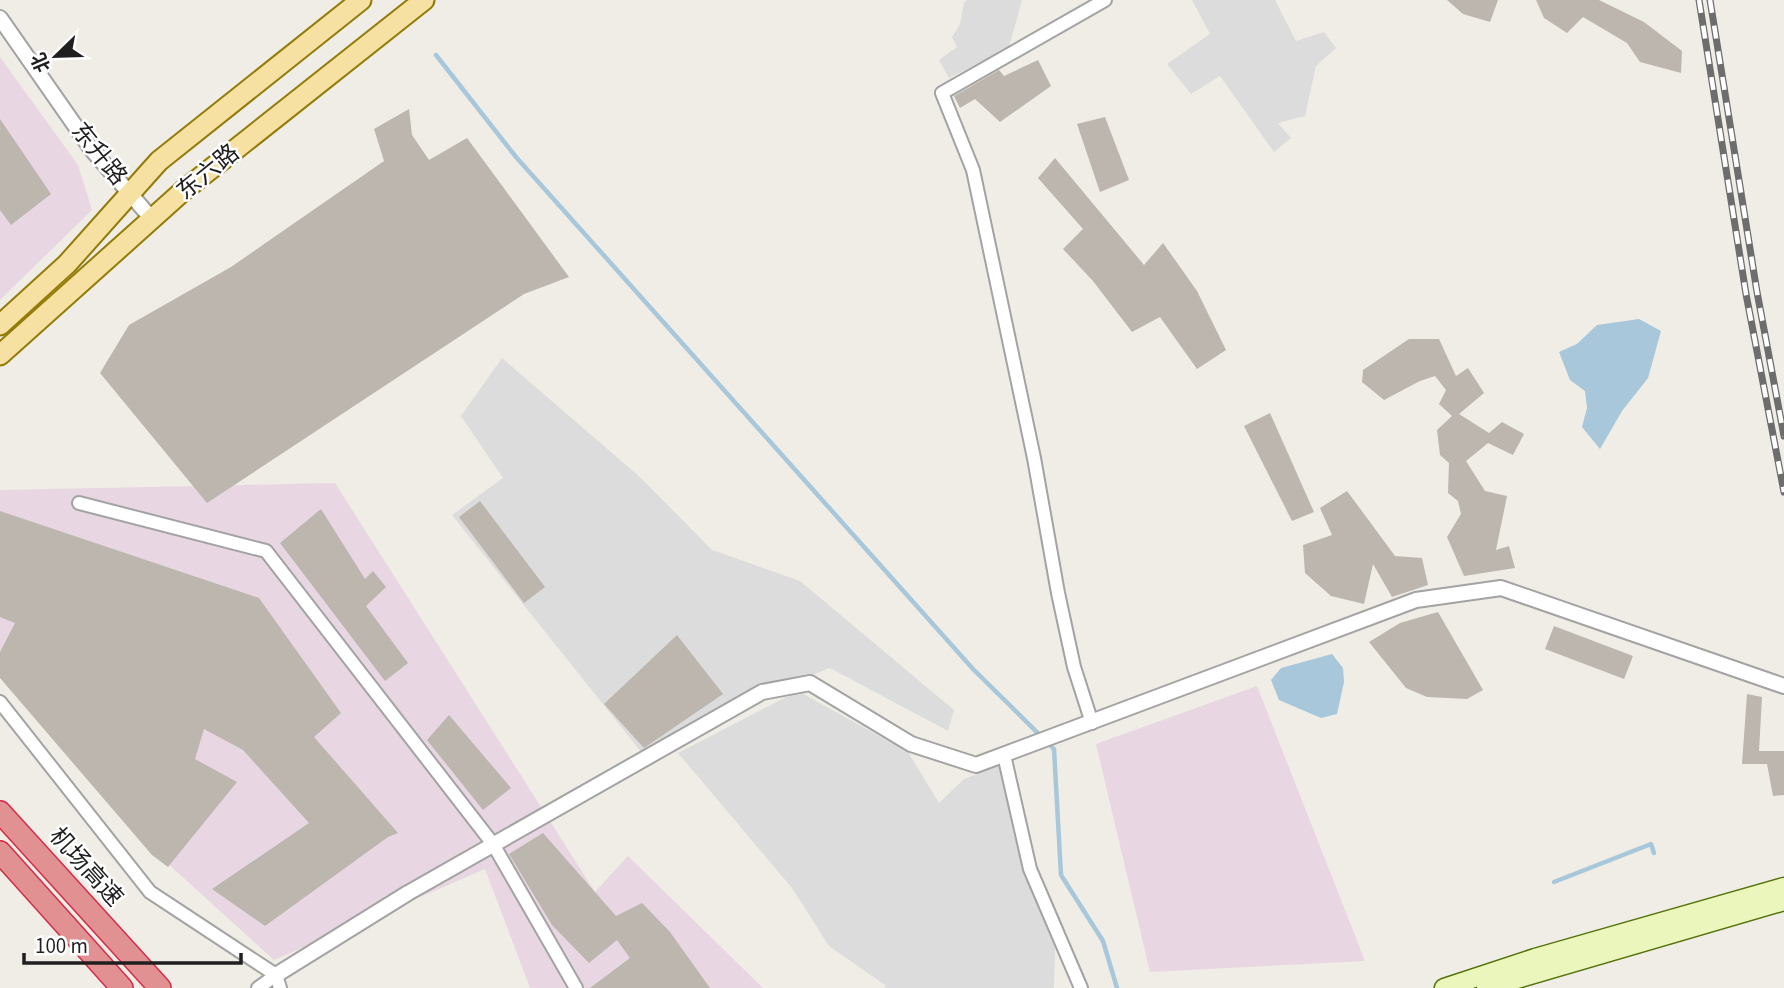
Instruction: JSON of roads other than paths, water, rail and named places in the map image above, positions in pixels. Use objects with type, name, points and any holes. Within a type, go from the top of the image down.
[{"type":"highway","name":"机场高速","points":[[0,811],[160,988]]},
{"type":"highway","points":[[0,852],[122,988]]},
{"type":"main road","name":"东六路","points":[[0,325],[67,264],[159,161],[361,0]]},
{"type":"main road","name":"东六路","points":[[0,355],[183,191],[424,0]]},
{"type":"main road","points":[[1444,988],[1535,958],[1784,887]]},
{"type":"main road","points":[[1486,988],[1784,901]]},
{"type":"street","points":[[1092,723],[1074,667],[1058,593],[1029,433],[973,170],[942,93],[1105,0]]},
{"type":"street","name":"东升路","points":[[0,18],[92,150],[152,219]]},
{"type":"street","points":[[79,503],[266,551],[493,844],[576,988]]},
{"type":"street","points":[[258,988],[278,981],[408,893],[762,692],[810,684],[911,744],[976,765],[1416,600],[1501,588],[1784,687]]},
{"type":"street","points":[[0,702],[150,892],[278,981]]},
{"type":"street","points":[[1004,755],[1030,869],[1081,988]]},
{"type":"water","points":[[1639,319],[1661,331],[1648,378],[1622,411],[1600,449],[1582,427],[1587,408],[1585,391],[1570,380],[1559,352],[1577,344],[1597,325]]},
{"type":"water","points":[[1332,654],[1343,668],[1344,682],[1337,714],[1321,718],[1279,700],[1271,680],[1281,668]]},
{"type":"waterway","points":[[436,55],[516,157],[973,669],[1054,749],[1061,875],[1103,941],[1117,988]]},
{"type":"waterway","points":[[1554,882],[1651,844],[1654,853]]},
{"type":"railway","points":[[1699,0],[1746,294],[1784,492]]},
{"type":"railway","points":[[1710,0],[1757,292],[1784,436]]}]
